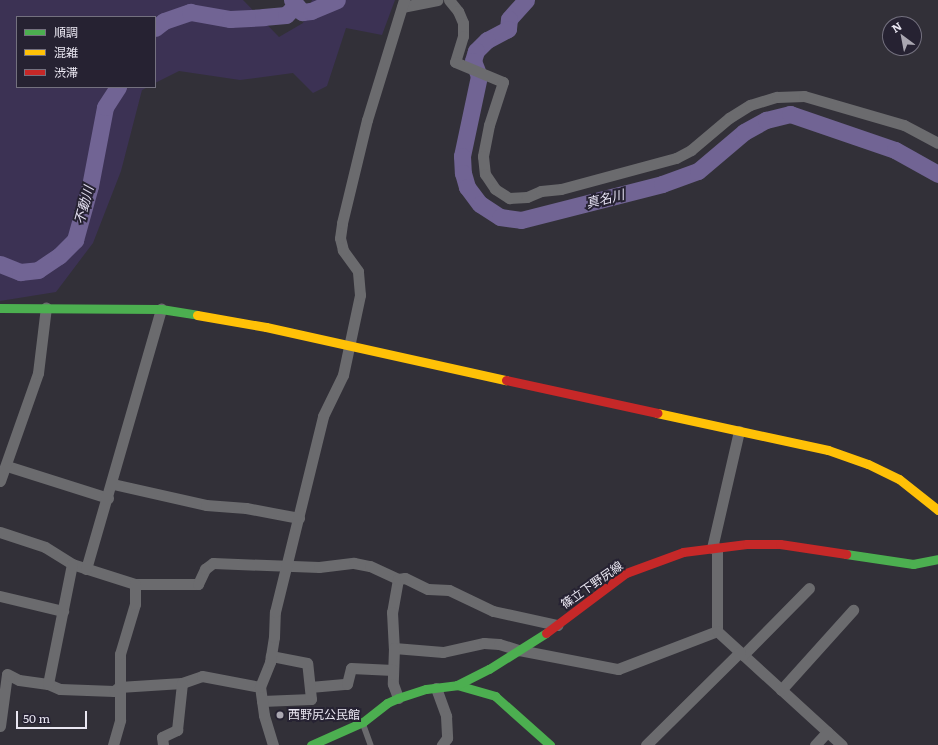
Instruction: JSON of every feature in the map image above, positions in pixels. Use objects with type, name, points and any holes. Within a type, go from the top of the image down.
[{"type":"street","points":[[273,745],[262,702],[260,687],[271,656],[275,612],[323,416],[343,375],[350,347],[361,282],[358,271],[343,250],[340,238],[342,222],[367,120],[403,3],[437,0]]},
{"type":"street","points":[[449,0],[458,11],[463,24],[463,36],[455,62],[503,82],[489,125],[483,156],[485,174],[495,189],[509,198],[527,197],[541,191],[561,189],[676,158],[691,150],[729,118],[750,106],[777,97],[804,96],[904,125],[938,143]]},
{"type":"street","points":[[0,308],[46,307],[161,309],[266,327],[350,347],[828,450],[868,464],[899,480],[938,510]]},
{"type":"street","points":[[0,481],[7,466],[38,373],[46,307]]},
{"type":"street","points":[[86,569],[113,484],[161,309]]},
{"type":"street","points":[[739,432],[714,548],[717,631],[842,745]]},
{"type":"street","points":[[7,466],[108,498]]},
{"type":"street","points":[[113,484],[206,505],[246,508],[299,518]]},
{"type":"street","points":[[0,532],[45,547],[72,564],[135,584],[198,584],[205,568],[213,563],[319,567],[354,563],[379,569],[398,579],[405,578],[428,589],[449,590],[493,612],[557,625]]},
{"type":"street","name":"篠立下野尻線","points":[[311,745],[363,722],[387,703],[398,698],[436,688],[457,685],[489,669],[521,650],[626,574],[683,552],[714,548],[780,544],[913,564],[938,559]]},
{"type":"street","points":[[48,684],[72,564]]},
{"type":"street","points":[[398,579],[392,612],[394,648],[393,670],[398,698]]},
{"type":"street","points":[[113,745],[120,720],[120,654],[135,604],[135,584]]},
{"type":"street","points":[[646,745],[809,588]]},
{"type":"street","points":[[0,596],[63,611]]},
{"type":"street","points":[[781,690],[853,610]]},
{"type":"street","points":[[394,648],[443,652],[484,642],[618,669],[717,631]]},
{"type":"street","points":[[262,702],[311,699],[307,664],[271,656]]},
{"type":"street","points":[[310,687],[347,684],[351,668],[393,670]]},
{"type":"street","points":[[489,669],[495,696]]},
{"type":"street","points":[[0,726],[4,670],[19,680],[48,684],[60,689],[86,691],[114,691],[119,687],[182,683],[202,676],[260,687]]},
{"type":"street","points":[[163,745],[162,737],[177,730],[182,683]]},
{"type":"street","points":[[457,685],[495,696],[550,745]]},
{"type":"street","points":[[436,688],[446,716],[448,738],[442,745]]},
{"type":"street","points":[[815,745],[827,732]]},
{"type":"lane","points":[[363,722],[371,745]]},
{"type":"shaded area","points":[[0,0],[243,0],[279,37],[303,23],[312,0],[395,0],[382,35],[346,28],[327,86],[313,93],[293,73],[240,80],[179,71],[156,82],[156,16],[16,16],[16,88],[146,88],[142,90],[121,171],[93,243],[56,292],[0,301]]},
{"type":"waterway","name":"真名川","points":[[292,0],[302,12],[311,11],[337,0]]},
{"type":"waterway","name":"真名川","points":[[526,0],[509,19],[508,29],[487,40],[476,51],[473,61],[479,76],[462,156],[463,173],[467,187],[480,204],[500,217],[521,220],[662,184],[698,171],[744,132],[766,120],[790,114],[895,150],[938,174]]},
{"type":"waterway","name":"不動川","points":[[156,27],[164,21],[190,12],[230,19],[286,15],[295,6]]},
{"type":"waterway","name":"不動川","points":[[0,264],[20,272],[38,270],[59,256],[75,240],[90,186],[105,107],[117,88]]},
{"type":"traffic: fast","points":[[0,308],[161,309],[197,315]]},
{"type":"traffic: fast","points":[[846,554],[913,564],[938,559]]},
{"type":"traffic: fast","points":[[311,745],[363,722],[387,703],[398,698],[426,689],[457,685],[489,669],[546,633]]},
{"type":"traffic: fast","points":[[457,685],[495,696],[550,745]]},
{"type":"traffic: slow","points":[[197,315],[266,327],[506,380]]},
{"type":"traffic: slow","points":[[657,413],[828,450],[868,464],[899,479],[938,510]]},
{"type":"traffic: jam","points":[[506,380],[657,413]]},
{"type":"traffic: jam","points":[[546,633],[626,573],[683,552],[747,544],[780,544],[846,554]]},
{"type":"place","name":"西野尻公民館","points":[[280,715]]}]
